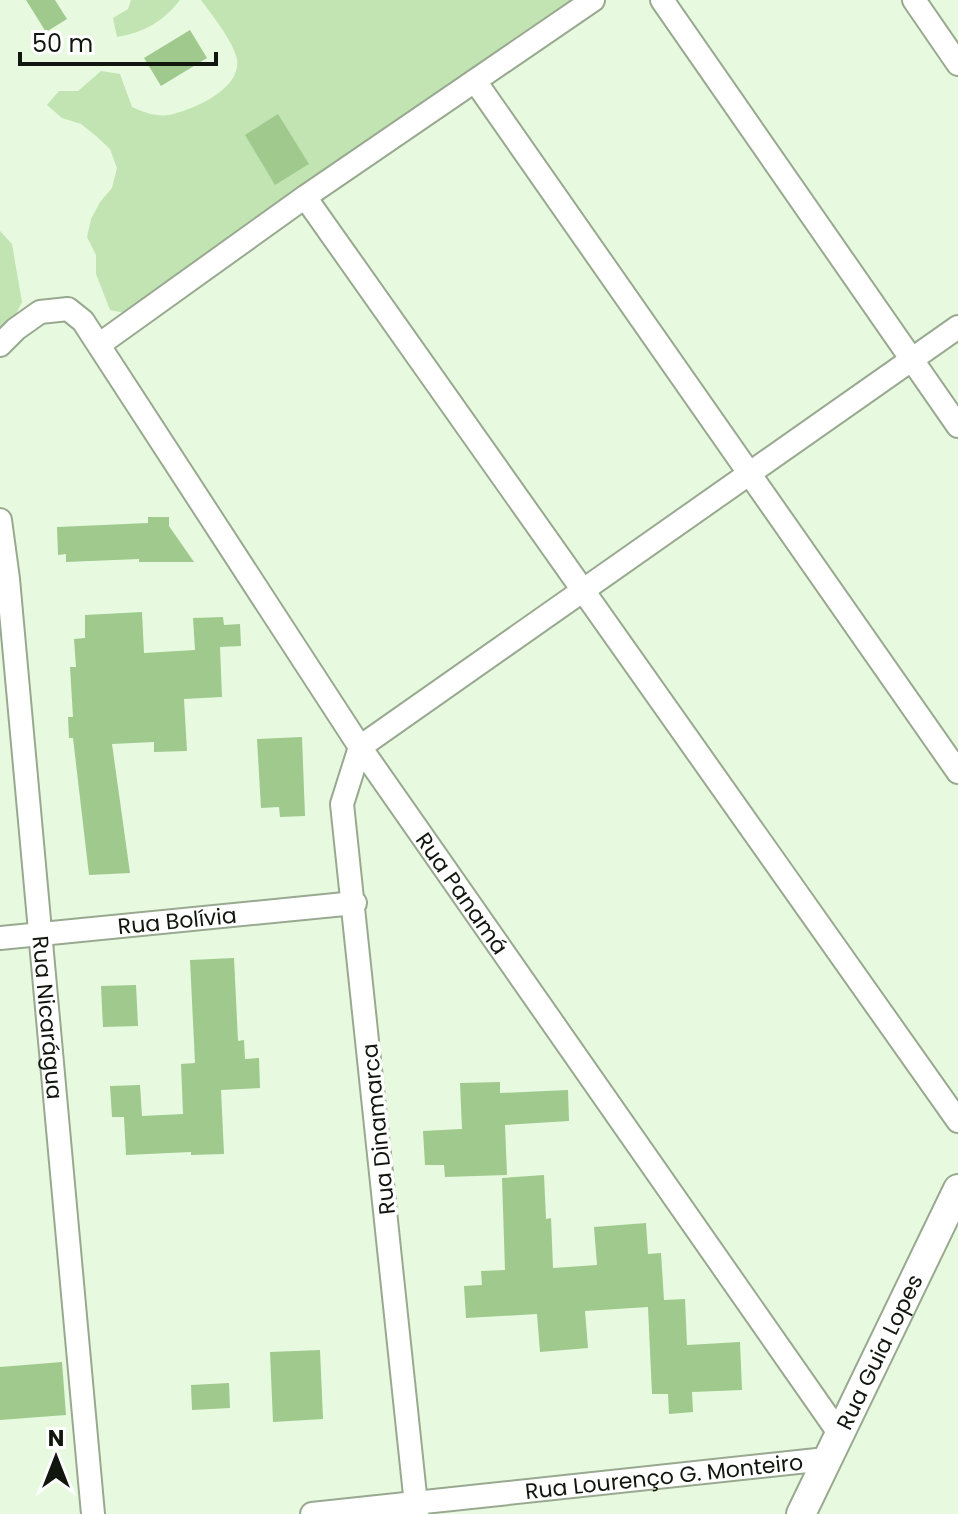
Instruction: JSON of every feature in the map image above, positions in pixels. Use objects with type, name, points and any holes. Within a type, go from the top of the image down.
[{"type":"street","points":[[0,345],[40,312],[68,309],[83,321],[100,344],[305,197],[593,0]]},
{"type":"street","points":[[662,0],[958,426]]},
{"type":"street","points":[[914,0],[958,64]]},
{"type":"street","points":[[475,81],[958,772]]},
{"type":"street","points":[[305,197],[958,1121]]},
{"type":"street","points":[[360,747],[958,327]]},
{"type":"street","name":"Rua Panamá","points":[[100,344],[360,747],[839,1433]]},
{"type":"street","name":"Rua Nicarágua","points":[[0,520],[8,579],[93,1514]]},
{"type":"street","name":"Rua Dinamarca","points":[[360,747],[342,804],[355,903],[416,1509]]},
{"type":"street","name":"Rua Bolívia","points":[[0,938],[355,903]]},
{"type":"street","name":"Rua Guia Lopes","points":[[801,1514],[958,1189]]},
{"type":"street","name":"Rua Lourenço G. Monteiro","points":[[312,1514],[416,1509],[826,1459]]},
{"type":"green space","points":[[131,0],[180,0],[152,25],[117,37],[113,18],[128,9]]},
{"type":"green space","points":[[201,0],[575,0],[130,314],[110,310],[96,274],[96,255],[87,237],[91,219],[112,188],[117,168],[110,149],[96,136],[81,124],[62,118],[47,105],[59,91],[78,91],[101,71],[120,74],[132,107],[150,114],[179,112],[214,96],[232,80],[237,59],[227,36]]},
{"type":"green space","points":[[0,231],[12,244],[22,302],[14,318],[0,332]]},
{"type":"building","points":[[26,0],[55,0],[67,19],[46,32]]},
{"type":"building","points":[[190,30],[207,58],[161,86],[144,58]]},
{"type":"building","points":[[278,114],[309,164],[275,185],[245,135]]},
{"type":"building","points":[[148,517],[169,517],[169,526],[194,562],[139,562],[139,559],[66,562],[66,554],[58,555],[57,527],[148,523]]},
{"type":"building","points":[[142,612],[144,653],[195,650],[193,618],[223,617],[224,625],[240,624],[241,646],[220,647],[222,697],[184,699],[187,751],[154,752],[154,742],[112,744],[130,873],[89,875],[73,738],[69,738],[68,717],[73,717],[70,667],[76,667],[74,639],[85,638],[85,615]]},
{"type":"building","points":[[302,737],[305,816],[280,817],[279,807],[261,808],[257,739]]},
{"type":"building","points":[[234,958],[238,1041],[244,1040],[245,1059],[259,1058],[260,1088],[221,1090],[224,1154],[126,1155],[124,1117],[112,1117],[110,1086],[140,1085],[142,1116],[183,1114],[181,1064],[195,1063],[190,960]]},
{"type":"building","points":[[136,985],[138,1026],[103,1027],[101,986]]},
{"type":"building","points":[[500,1082],[500,1093],[568,1090],[569,1121],[505,1125],[507,1175],[445,1177],[444,1165],[425,1165],[423,1131],[462,1129],[460,1083]]},
{"type":"building","points":[[544,1175],[546,1219],[551,1218],[553,1268],[597,1265],[594,1227],[646,1223],[648,1254],[661,1253],[664,1300],[685,1299],[687,1345],[740,1342],[742,1390],[692,1392],[693,1412],[669,1414],[668,1394],[652,1394],[648,1307],[585,1311],[588,1348],[540,1352],[537,1314],[466,1318],[464,1286],[482,1285],[481,1271],[505,1270],[502,1178]]},
{"type":"building","points":[[320,1350],[323,1419],[273,1422],[270,1352]]},
{"type":"building","points":[[62,1362],[66,1415],[0,1420],[0,1367]]},
{"type":"building","points":[[229,1383],[230,1408],[192,1410],[191,1385]]}]
